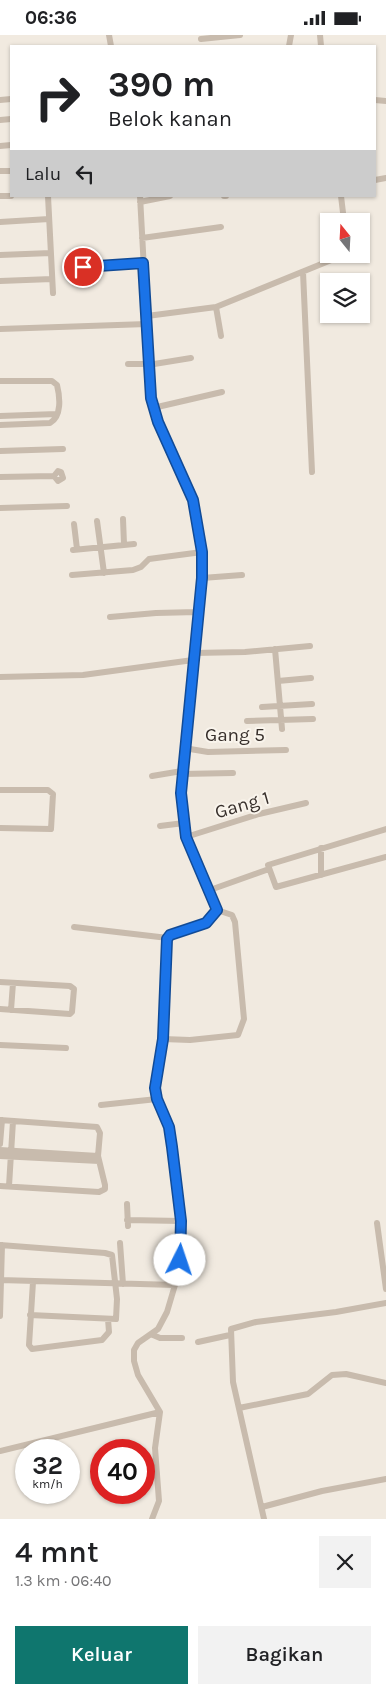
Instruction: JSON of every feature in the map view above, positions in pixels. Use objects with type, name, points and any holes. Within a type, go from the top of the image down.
[{"type":"street","points":[[201,39],[240,35]]},
{"type":"street","points":[[48,197],[53,293]]},
{"type":"street","points":[[160,197],[140,199],[148,365],[153,408],[189,488],[202,552],[202,578],[182,772],[184,823],[186,837],[217,910]]},
{"type":"street","points":[[341,197],[343,213]]},
{"type":"street","points":[[0,222],[49,219]]},
{"type":"street","points":[[142,238],[220,227]]},
{"type":"street","points":[[0,255],[51,253]]},
{"type":"street","points":[[67,268],[143,263]]},
{"type":"street","points":[[147,316],[216,307],[324,263]]},
{"type":"street","points":[[303,272],[312,472]]},
{"type":"street","points":[[0,281],[52,279]]},
{"type":"street","points":[[216,307],[221,336]]},
{"type":"street","points":[[0,329],[147,324]]},
{"type":"street","points":[[128,364],[148,365],[192,358]]},
{"type":"street","points":[[0,381],[52,381],[57,385],[58,390],[55,420],[50,423],[0,425]]},
{"type":"street","points":[[153,408],[222,392]]},
{"type":"street","points":[[0,416],[57,414]]},
{"type":"street","points":[[0,451],[63,449]]},
{"type":"street","points":[[0,477],[54,476]]},
{"type":"street","points":[[0,508],[67,506]]},
{"type":"street","points":[[123,519],[124,544]]},
{"type":"street","points":[[97,521],[104,573]]},
{"type":"street","points":[[74,524],[75,550],[134,544]]},
{"type":"street","points":[[72,575],[133,570],[141,567],[149,559],[202,552]]},
{"type":"street","points":[[202,578],[242,575]]},
{"type":"street","points":[[110,617],[197,612]]},
{"type":"street","points":[[0,677],[83,675],[193,656],[310,646]]},
{"type":"street","points":[[275,649],[282,729]]},
{"type":"street","points":[[278,681],[311,678]]},
{"type":"street","points":[[262,707],[312,704]]},
{"type":"street","points":[[248,721],[313,719]]},
{"type":"street","name":"Gang 5","points":[[184,747],[208,752],[286,750]]},
{"type":"street","points":[[152,776],[182,772],[233,773]]},
{"type":"street","points":[[0,790],[48,791],[53,794],[51,829],[0,828]]},
{"type":"street","name":"Gang 1","points":[[186,837],[259,814],[306,803]]},
{"type":"street","points":[[160,826],[184,823]]},
{"type":"street","points":[[386,829],[269,864],[269,869],[276,887],[386,857]]},
{"type":"street","points":[[320,848],[321,875]]},
{"type":"street","points":[[210,890],[269,869]]},
{"type":"street","points":[[74,927],[168,938],[206,923],[217,910]]},
{"type":"street","points":[[163,1039],[238,1035],[244,1019],[241,1004],[235,922],[232,915],[217,910]]},
{"type":"street","points":[[152,1519],[159,1501],[156,1441],[160,1412],[138,1375],[134,1361],[134,1350],[138,1343],[153,1335],[167,1312],[175,1285],[181,1242],[181,1221],[169,1127],[157,1099],[155,1088],[163,1039],[165,947],[168,938]]},
{"type":"street","points":[[0,982],[70,986],[74,989],[72,1012],[70,1014],[0,1009]]},
{"type":"street","points":[[11,1010],[13,983]]},
{"type":"street","points":[[0,1045],[66,1048]]},
{"type":"street","points":[[101,1105],[157,1099]]},
{"type":"street","points":[[0,1144],[1,1120],[95,1126],[100,1133],[98,1159],[105,1189],[101,1192],[0,1186]]},
{"type":"street","points":[[9,1186],[13,1121]]},
{"type":"street","points":[[0,1150],[11,1154]]},
{"type":"street","points":[[0,1156],[11,1154],[98,1159]]},
{"type":"street","points":[[127,1203],[128,1223],[181,1221]]},
{"type":"street","points":[[378,1223],[386,1289]]},
{"type":"street","points":[[120,1243],[123,1284]]},
{"type":"street","points":[[0,1316],[1,1245],[110,1254],[116,1285],[117,1318],[30,1315]]},
{"type":"street","points":[[0,1280],[116,1285],[175,1285]]},
{"type":"street","points":[[32,1282],[29,1345],[33,1349],[102,1339],[109,1333],[108,1319]]},
{"type":"street","points":[[264,1519],[233,1383],[230,1335],[232,1327],[249,1323],[336,1313],[386,1303]]},
{"type":"street","points":[[153,1335],[160,1338],[182,1338]]},
{"type":"street","points":[[198,1342],[230,1335]]},
{"type":"street","points":[[239,1408],[308,1394],[332,1375],[346,1374],[386,1383]]},
{"type":"street","points":[[0,1451],[160,1412]]},
{"type":"street","points":[[262,1507],[322,1491],[386,1479]]},
{"type":"route","points":[[83,267],[143,263],[149,375],[153,408],[189,488],[193,500],[202,552],[202,578],[197,612],[181,793],[186,837],[216,903],[217,910],[215,915],[206,923],[170,935],[167,939],[165,947],[163,1039],[155,1088],[159,1106],[167,1119],[172,1147],[181,1221],[180,1260]]}]
